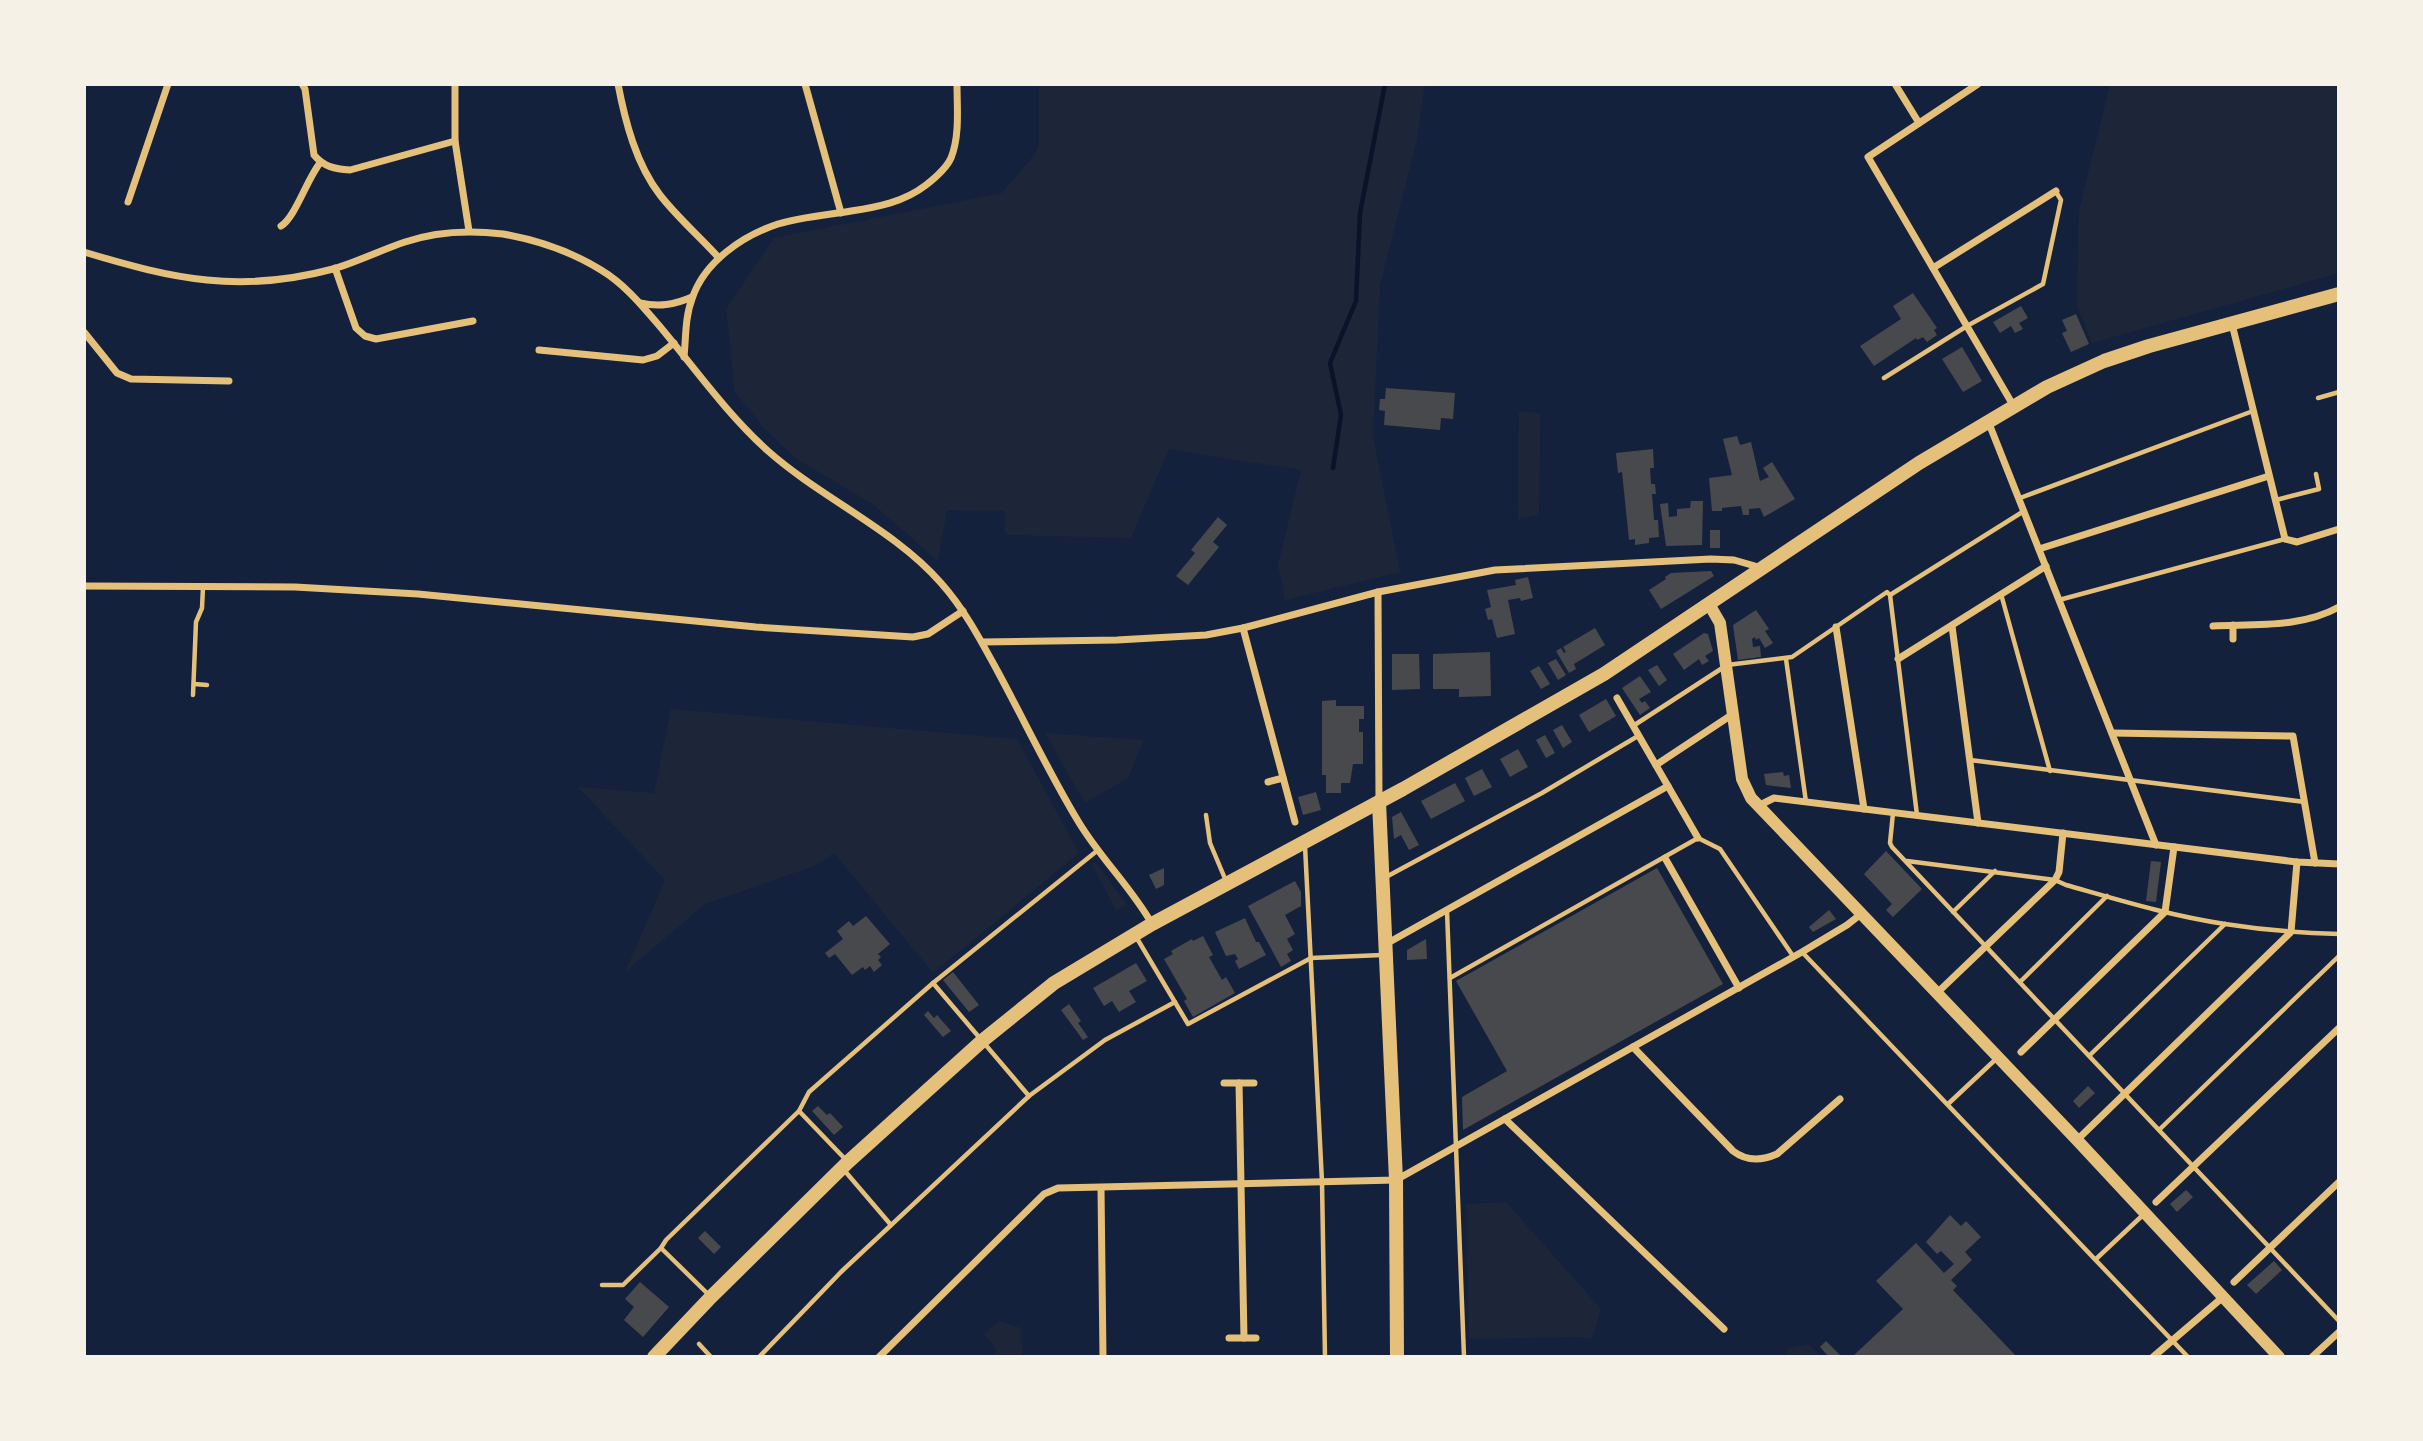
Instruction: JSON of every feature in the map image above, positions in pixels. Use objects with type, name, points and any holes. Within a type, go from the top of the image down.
[{"type":"main road","points":[[654,1357],[845,1165],[982,1041],[1054,983],[1152,924],[1379,802],[1604,674],[1856,504],[2013,405],[2104,361],[2339,294]]},
{"type":"main road","points":[[1379,802],[1396,1180],[1397,1357]]},
{"type":"street","points":[[128,202],[168,84]]},
{"type":"street","points":[[302,84],[305,89],[314,155],[320,163],[335,169],[351,170],[455,141]]},
{"type":"street","points":[[455,84],[455,141],[469,231]]},
{"type":"street","points":[[618,84],[623,109],[648,177],[660,196],[719,258]]},
{"type":"street","points":[[804,84],[841,213]]},
{"type":"street","points":[[684,356],[692,297],[703,277],[719,258],[738,244],[778,224],[883,206],[903,199],[919,191],[942,171],[950,161],[955,146],[957,84]]},
{"type":"street","points":[[1895,84],[1919,123]]},
{"type":"street","points":[[1978,84],[1868,157],[2013,405]]},
{"type":"street","points":[[281,226],[289,221],[310,176],[320,163]]},
{"type":"street","points":[[1933,268],[2056,191]]},
{"type":"street","points":[[84,252],[144,271],[211,282],[241,283],[335,268],[406,241],[430,235],[469,231],[521,238],[556,248],[603,271],[639,303],[746,429],[769,452],[918,559],[942,583],[982,642],[1078,822],[1139,901],[1152,924]]},
{"type":"street","points":[[335,268],[356,328],[365,336],[376,339],[473,321]]},
{"type":"street","points":[[639,303],[667,305],[692,297]]},
{"type":"street","points":[[2232,324],[2285,539],[2297,542],[2339,529]]},
{"type":"street","points":[[84,332],[117,373],[131,379],[229,381]]},
{"type":"street","points":[[539,350],[643,360],[657,356],[674,343]]},
{"type":"street","points":[[1988,420],[2156,845]]},
{"type":"street","points":[[2039,549],[2269,476]]},
{"type":"street","points":[[982,642],[1182,638],[1243,628],[1378,592],[1495,569],[1711,559],[1734,560],[1762,568]]},
{"type":"street","points":[[1898,660],[2046,566]]},
{"type":"street","points":[[84,586],[295,587],[418,594],[756,627],[913,637],[928,634],[963,611]]},
{"type":"street","points":[[1378,592],[1379,802]]},
{"type":"street","points":[[1709,604],[1720,623],[1742,779],[1748,794],[2279,1357]]},
{"type":"street","points":[[2214,625],[2298,622],[2315,619],[2339,607]]},
{"type":"street","points":[[2233,625],[2233,639]]},
{"type":"street","points":[[1952,626],[1978,823]]},
{"type":"street","points":[[1243,628],[1295,822]]},
{"type":"street","points":[[1836,628],[1864,809]]},
{"type":"street","points":[[1617,698],[1698,838]]},
{"type":"street","points":[[1656,765],[1734,714]]},
{"type":"street","points":[[2112,733],[2293,736],[2315,863]]},
{"type":"street","points":[[1268,782],[1283,778]]},
{"type":"street","points":[[1386,950],[1447,910],[1668,786]]},
{"type":"street","points":[[1758,806],[1770,798],[2297,862],[2339,864]]},
{"type":"street","points":[[1937,993],[2055,880],[2059,872],[2063,833]]},
{"type":"street","points":[[2021,1052],[2165,912],[2174,847]]},
{"type":"street","points":[[1665,858],[1739,988]]},
{"type":"street","points":[[2077,1140],[2291,932],[2297,862]]},
{"type":"street","points":[[879,1357],[1044,1194],[1058,1188],[1396,1180],[1794,957],[1861,914]]},
{"type":"street","points":[[2157,1202],[2339,1028]]},
{"type":"street","points":[[1633,1047],[1733,1151],[1749,1158],[1768,1158],[1777,1154],[1840,1099]]},
{"type":"street","points":[[1224,1083],[1254,1083]]},
{"type":"street","points":[[1240,1083],[1244,1338]]},
{"type":"street","points":[[1505,1119],[1724,1329]]},
{"type":"street","points":[[2234,1282],[2339,1182]]},
{"type":"street","points":[[1101,1188],[1102,1357]]},
{"type":"street","points":[[2153,1357],[2223,1297]]},
{"type":"street","points":[[2312,1357],[2339,1332]]},
{"type":"street","points":[[1229,1338],[1256,1338]]},
{"type":"lane","points":[[1884,378],[1967,326],[2043,284],[2061,200],[2056,191]]},
{"type":"lane","points":[[2318,398],[2339,392]]},
{"type":"lane","points":[[2020,498],[2253,411]]},
{"type":"lane","points":[[2275,500],[2319,489],[2316,474]]},
{"type":"lane","points":[[1633,726],[1727,665],[1792,657],[2024,510]]},
{"type":"lane","points":[[2059,600],[2285,539]]},
{"type":"lane","points":[[193,695],[196,622],[202,608],[203,587]]},
{"type":"lane","points":[[1889,594],[1917,815]]},
{"type":"lane","points":[[2001,594],[2050,771]]},
{"type":"lane","points":[[1786,659],[1806,802]]},
{"type":"lane","points":[[194,684],[207,685]]},
{"type":"lane","points":[[1382,879],[1542,793],[1639,736]]},
{"type":"lane","points":[[1970,760],[2305,802]]},
{"type":"lane","points":[[1894,812],[1890,843],[2339,1321]]},
{"type":"lane","points":[[1206,815],[1209,843],[1227,885]]},
{"type":"lane","points":[[1450,978],[1698,838],[1720,849],[1794,957]]},
{"type":"lane","points":[[1305,841],[1322,1182],[1325,1357]]},
{"type":"lane","points":[[602,1285],[623,1285],[799,1111],[809,1091],[933,983],[1098,850]]},
{"type":"lane","points":[[1906,861],[2055,880],[2165,912],[2225,924],[2291,932],[2339,934]]},
{"type":"lane","points":[[1953,912],[1995,872]]},
{"type":"lane","points":[[2021,982],[2107,896]]},
{"type":"lane","points":[[1447,910],[1464,1357]]},
{"type":"lane","points":[[2090,1055],[2225,924]]},
{"type":"lane","points":[[1135,934],[1188,1024],[1311,958],[1386,950]]},
{"type":"lane","points":[[1802,952],[2188,1357]]},
{"type":"lane","points":[[2160,1129],[2339,956]]},
{"type":"lane","points":[[933,983],[1029,1096]]},
{"type":"lane","points":[[759,1357],[841,1272],[1029,1096],[1105,1040],[1175,1002]]},
{"type":"lane","points":[[1948,1104],[1998,1057]]},
{"type":"lane","points":[[799,1111],[891,1225]]},
{"type":"lane","points":[[2096,1259],[2145,1214]]},
{"type":"lane","points":[[661,1248],[711,1297]]},
{"type":"lane","points":[[699,1344],[712,1357]]},
{"type":"shaded area","points":[[1039,84],[1425,84],[1417,140],[1380,285],[1373,436],[1400,572],[1285,600],[1278,565],[1301,470],[1169,449],[1131,538],[1005,535],[1005,511],[947,510],[938,561],[874,505],[795,458],[762,426],[735,392],[726,309],[774,238],[1002,193],[1035,154],[1039,143]]},
{"type":"shaded area","points":[[2110,84],[2339,84],[2339,273],[2092,343],[2077,306],[2079,211]]},
{"type":"shaded area","points":[[1519,412],[1540,413],[1539,515],[1518,519]]},
{"type":"shaded area","points":[[671,709],[1017,739],[1079,853],[933,973],[834,853],[817,865],[705,904],[625,972],[665,880],[578,787],[654,793]]},
{"type":"shaded area","points":[[1045,733],[1144,740],[1128,778],[1085,803]]},
{"type":"shaded area","points":[[1091,863],[1096,863],[1127,905],[1116,910]]},
{"type":"shaded area","points":[[1506,1202],[1601,1309],[1592,1339],[1469,1339],[1466,1204]]},
{"type":"shaded area","points":[[999,1321],[1021,1328],[1023,1357],[991,1357],[996,1348],[984,1334]]},
{"type":"shaded area","points":[[1808,1344],[1821,1357],[1787,1357],[1787,1349]]},
{"type":"building","points":[[1913,293],[1937,328],[1934,330],[1937,335],[1927,342],[1923,337],[1917,340],[1916,338],[1874,366],[1860,346],[1901,319],[1893,306]]},
{"type":"building","points":[[2021,306],[2028,318],[2019,323],[2023,329],[2015,333],[2011,326],[2000,333],[1993,322]]},
{"type":"building","points":[[2076,314],[2089,344],[2071,352],[2062,333],[2067,331],[2062,320]]},
{"type":"building","points":[[1962,347],[1982,381],[1963,392],[1942,359]]},
{"type":"building","points":[[1386,388],[1455,393],[1453,419],[1441,418],[1440,430],[1384,425],[1385,411],[1379,410],[1380,399],[1385,399]]},
{"type":"building","points":[[1737,436],[1740,445],[1751,442],[1760,481],[1769,477],[1763,468],[1772,462],[1795,499],[1764,517],[1760,508],[1749,509],[1749,515],[1743,515],[1741,506],[1712,511],[1709,478],[1732,475],[1723,439]]},
{"type":"building","points":[[1653,449],[1651,484],[1655,484],[1656,494],[1652,494],[1654,520],[1658,520],[1659,537],[1649,538],[1649,543],[1635,545],[1635,539],[1629,540],[1622,472],[1618,473],[1616,453]]},
{"type":"building","points":[[1691,501],[1703,501],[1702,545],[1666,546],[1660,504],[1668,503],[1669,517],[1677,516],[1677,509],[1690,508]]},
{"type":"building","points":[[1218,517],[1227,525],[1213,542],[1219,547],[1188,585],[1176,576],[1195,553],[1191,550]]},
{"type":"building","points":[[1710,530],[1720,530],[1720,548],[1710,548]]},
{"type":"building","points":[[1711,571],[1714,576],[1661,609],[1649,590],[1671,573]]},
{"type":"building","points":[[1528,577],[1533,598],[1508,600],[1515,634],[1497,638],[1492,619],[1488,620],[1485,609],[1491,607],[1487,590],[1516,585],[1515,580]]},
{"type":"building","points":[[1756,610],[1769,629],[1765,631],[1773,643],[1765,648],[1759,638],[1756,640],[1755,637],[1752,639],[1753,647],[1760,646],[1761,657],[1738,660],[1733,625]]},
{"type":"building","points":[[1595,628],[1605,645],[1574,664],[1576,669],[1569,673],[1556,651],[1561,648],[1566,652],[1563,647]]},
{"type":"building","points":[[1704,633],[1708,634],[1713,651],[1705,656],[1709,661],[1702,665],[1699,659],[1684,670],[1673,654]]},
{"type":"building","points":[[1490,652],[1491,696],[1459,697],[1459,689],[1433,689],[1433,654]]},
{"type":"building","points":[[1392,654],[1419,654],[1420,689],[1392,690]]},
{"type":"building","points":[[1556,659],[1566,675],[1558,680],[1548,663]]},
{"type":"building","points":[[1657,665],[1667,680],[1659,686],[1648,670]]},
{"type":"building","points":[[1539,666],[1550,684],[1541,689],[1530,671]]},
{"type":"building","points":[[1640,676],[1651,692],[1639,699],[1642,703],[1645,701],[1650,708],[1640,715],[1622,688]]},
{"type":"building","points":[[1606,699],[1616,716],[1589,732],[1579,715]]},
{"type":"building","points":[[1336,700],[1336,706],[1364,706],[1364,719],[1359,719],[1359,732],[1363,732],[1363,764],[1353,764],[1350,783],[1341,783],[1341,793],[1326,793],[1326,775],[1322,775],[1322,701]]},
{"type":"building","points":[[1562,725],[1572,742],[1563,748],[1553,730]]},
{"type":"building","points":[[1545,735],[1555,753],[1546,758],[1536,740]]},
{"type":"building","points":[[1518,749],[1528,767],[1510,777],[1500,759]]},
{"type":"building","points":[[1482,769],[1492,787],[1474,796],[1465,778]]},
{"type":"building","points":[[1783,772],[1784,776],[1789,775],[1791,788],[1766,785],[1764,774]]},
{"type":"building","points":[[1455,783],[1465,801],[1431,819],[1421,801]]},
{"type":"building","points":[[1316,792],[1321,810],[1303,815],[1298,797]]},
{"type":"building","points":[[1401,812],[1419,845],[1409,850],[1401,835],[1394,839],[1392,817]]},
{"type":"building","points":[[1886,851],[1922,889],[1893,917],[1886,910],[1892,904],[1864,874]]},
{"type":"building","points":[[2151,861],[2161,862],[2156,902],[2146,901]]},
{"type":"building","points":[[1164,868],[1164,885],[1156,889],[1149,875]]},
{"type":"building","points":[[1657,868],[1723,984],[1463,1130],[1462,1097],[1507,1071],[1456,981]]},
{"type":"building","points":[[1295,881],[1301,892],[1301,906],[1285,915],[1295,934],[1287,939],[1293,950],[1287,954],[1291,961],[1281,967],[1248,906]]},
{"type":"building","points":[[1829,910],[1836,919],[1813,932],[1809,927]]},
{"type":"building","points":[[866,916],[890,944],[878,954],[882,965],[874,972],[870,966],[865,970],[863,967],[852,975],[835,954],[829,958],[825,953],[843,939],[837,931],[849,921],[853,926]]},
{"type":"building","points":[[1245,918],[1256,942],[1259,942],[1266,955],[1239,969],[1235,954],[1226,956],[1215,932]]},
{"type":"building","points":[[1203,936],[1213,955],[1209,957],[1222,980],[1226,977],[1235,993],[1193,1017],[1184,1001],[1187,999],[1164,959],[1173,954],[1171,951]]},
{"type":"building","points":[[1426,939],[1427,959],[1407,960],[1407,950]]},
{"type":"building","points":[[1136,963],[1147,981],[1129,991],[1136,1002],[1119,1012],[1112,1001],[1104,1006],[1093,988]]},
{"type":"building","points":[[953,972],[979,1005],[969,1012],[943,980]]},
{"type":"building","points":[[1069,1004],[1088,1037],[1083,1040],[1061,1010]]},
{"type":"building","points":[[928,1011],[934,1018],[937,1015],[951,1031],[943,1037],[924,1015]]},
{"type":"building","points":[[2088,1086],[2095,1093],[2079,1108],[2073,1101]]},
{"type":"building","points":[[818,1106],[827,1115],[830,1113],[843,1127],[834,1135],[812,1111]]},
{"type":"building","points":[[2186,1190],[2193,1197],[2177,1212],[2170,1204]]},
{"type":"building","points":[[1950,1215],[1961,1226],[1966,1221],[1981,1237],[1965,1252],[1972,1260],[1951,1280],[1957,1286],[1953,1290],[2017,1357],[1852,1357],[1903,1309],[1876,1281],[1916,1243],[1944,1273],[1954,1264],[1941,1251],[1937,1254],[1926,1242]]},
{"type":"building","points":[[705,1231],[721,1247],[714,1254],[698,1238]]},
{"type":"building","points":[[2274,1261],[2282,1270],[2256,1294],[2247,1285]]},
{"type":"building","points":[[640,1282],[669,1307],[643,1337],[624,1320],[634,1307],[625,1299]]},
{"type":"building","points":[[1826,1341],[1842,1357],[1829,1357],[1820,1347]]},
{"type":"waterway","points":[[1333,468],[1341,415],[1330,363],[1356,301],[1360,213],[1385,84]]}]
